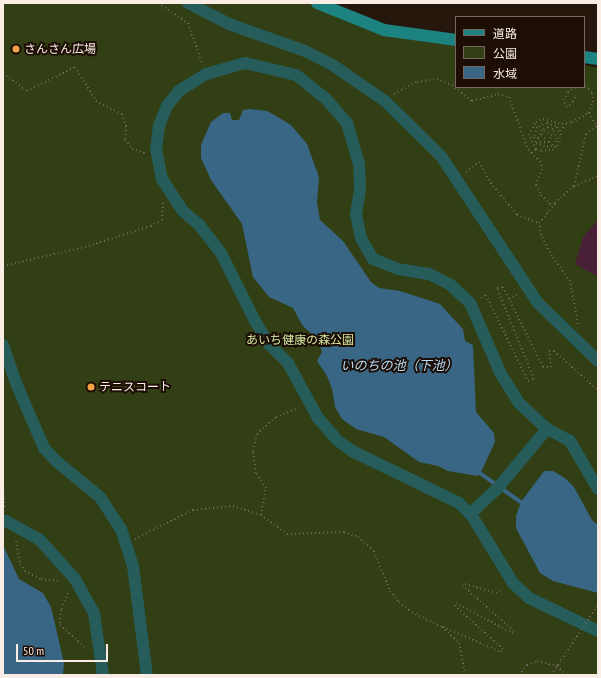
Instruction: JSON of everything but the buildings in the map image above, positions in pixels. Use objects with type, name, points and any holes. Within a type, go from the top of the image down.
[{"type":"street","points":[[188,3],[229,24],[305,51],[334,66],[385,101],[441,156],[538,303],[598,361]]},
{"type":"street","points":[[317,3],[384,30],[455,40]]},
{"type":"street","points":[[585,57],[598,59]]},
{"type":"street","points":[[598,489],[570,441],[547,429],[519,403],[500,372],[470,302],[451,285],[429,274],[398,269],[373,259],[360,238],[356,215],[360,189],[359,164],[346,123],[326,99],[296,75],[265,66],[245,63],[206,74],[179,91],[167,106],[159,126],[157,156],[169,192],[183,211],[200,226],[221,253],[255,321],[269,344],[295,374],[309,404],[337,440],[352,451],[413,482],[440,492],[470,514],[513,583],[529,598],[598,631]]},
{"type":"street","points":[[3,345],[20,394],[44,448],[56,461],[100,497],[110,510],[127,543],[132,566],[147,675]]},
{"type":"street","points":[[470,514],[496,490],[547,429]]},
{"type":"street","points":[[5,522],[21,529],[43,543],[75,578],[94,613],[103,675]]},
{"type":"path","points":[[158,3],[188,23],[206,74]]},
{"type":"path","points":[[3,73],[27,91],[75,67],[96,101],[122,114],[126,126],[125,140],[132,149],[157,156]]},
{"type":"path","points":[[385,101],[417,82],[437,79],[455,87]]},
{"type":"path","points":[[567,123],[560,131],[560,141],[552,150],[541,151],[536,148],[529,135],[536,122],[543,119],[567,123],[578,121],[589,113],[593,102],[592,92],[585,87]]},
{"type":"path","points":[[456,88],[472,101],[498,94],[509,97],[528,150],[540,161],[542,169],[536,185],[541,195],[552,206]]},
{"type":"path","points":[[574,88],[568,92],[564,100],[567,107],[574,102],[575,97]]},
{"type":"path","points":[[574,186],[586,134],[597,125],[589,113]]},
{"type":"path","points":[[547,136],[544,138],[542,134],[545,131],[552,135],[549,142],[540,142],[538,138],[542,130],[548,128],[553,129],[557,139],[553,145],[547,147],[536,143],[534,137],[537,127],[542,124],[551,123],[560,131]]},
{"type":"path","points":[[532,153],[536,148]]},
{"type":"path","points":[[456,179],[479,162],[493,186],[517,215],[539,222]]},
{"type":"path","points":[[578,328],[570,281],[541,235],[539,222],[552,206],[574,186],[598,176]]},
{"type":"path","points":[[3,266],[85,247],[151,226],[162,220],[162,202],[169,192]]},
{"type":"path","points":[[484,306],[481,298],[486,296],[528,381],[534,379],[497,288],[503,287],[542,367],[551,367],[549,351],[554,351],[598,390]]},
{"type":"path","points":[[261,515],[266,488],[256,473],[253,451],[257,434],[276,417],[309,404]]},
{"type":"path","points":[[3,486],[5,522]]},
{"type":"path","points":[[127,543],[194,510],[233,506],[261,515],[287,534],[344,532],[358,537],[374,551],[390,591],[399,602],[412,612],[433,623],[501,652],[503,649],[455,606],[456,603],[512,633],[514,631],[463,586],[465,584],[496,593],[513,583]]},
{"type":"path","points":[[21,529],[16,538],[16,549],[20,564],[25,571],[41,579],[64,582]]},
{"type":"path","points":[[69,590],[61,610],[60,625],[89,650],[99,651]]},
{"type":"path","points":[[551,675],[598,605]]},
{"type":"path","points":[[433,623],[459,643],[464,675]]},
{"type":"path","points":[[519,675],[527,665],[537,661],[557,666],[566,675]]},
{"type":"green space","name":"あいち健康の森公園","points":[[3,3],[317,3],[384,30],[455,43],[455,88],[585,88],[585,65],[598,68],[598,675],[3,675]]},
{"type":"water","name":"いのちの池（下池）","points":[[249,109],[267,111],[291,125],[307,144],[319,177],[317,203],[320,220],[343,241],[371,282],[379,288],[400,291],[440,304],[463,329],[465,341],[473,345],[476,412],[494,433],[495,442],[482,470],[477,476],[448,471],[438,466],[419,462],[384,437],[356,429],[342,419],[335,407],[332,389],[327,376],[317,361],[322,352],[318,340],[302,325],[293,308],[269,297],[253,277],[242,224],[211,180],[201,158],[201,145],[211,122],[223,113],[230,113],[232,120],[239,120],[243,110]]},
{"type":"water","points":[[544,471],[553,471],[565,478],[574,487],[592,520],[598,525],[598,593],[553,581],[540,573],[516,528],[516,516],[521,502]]},
{"type":"water","points":[[3,545],[19,579],[43,593],[51,607],[64,663],[63,675],[3,675]]},
{"type":"waterway","points":[[480,473],[521,502]]},
{"type":"place","name":"さんさん広場","points":[[16,49]]},
{"type":"place","name":"テニスコート","points":[[91,387]]}]
